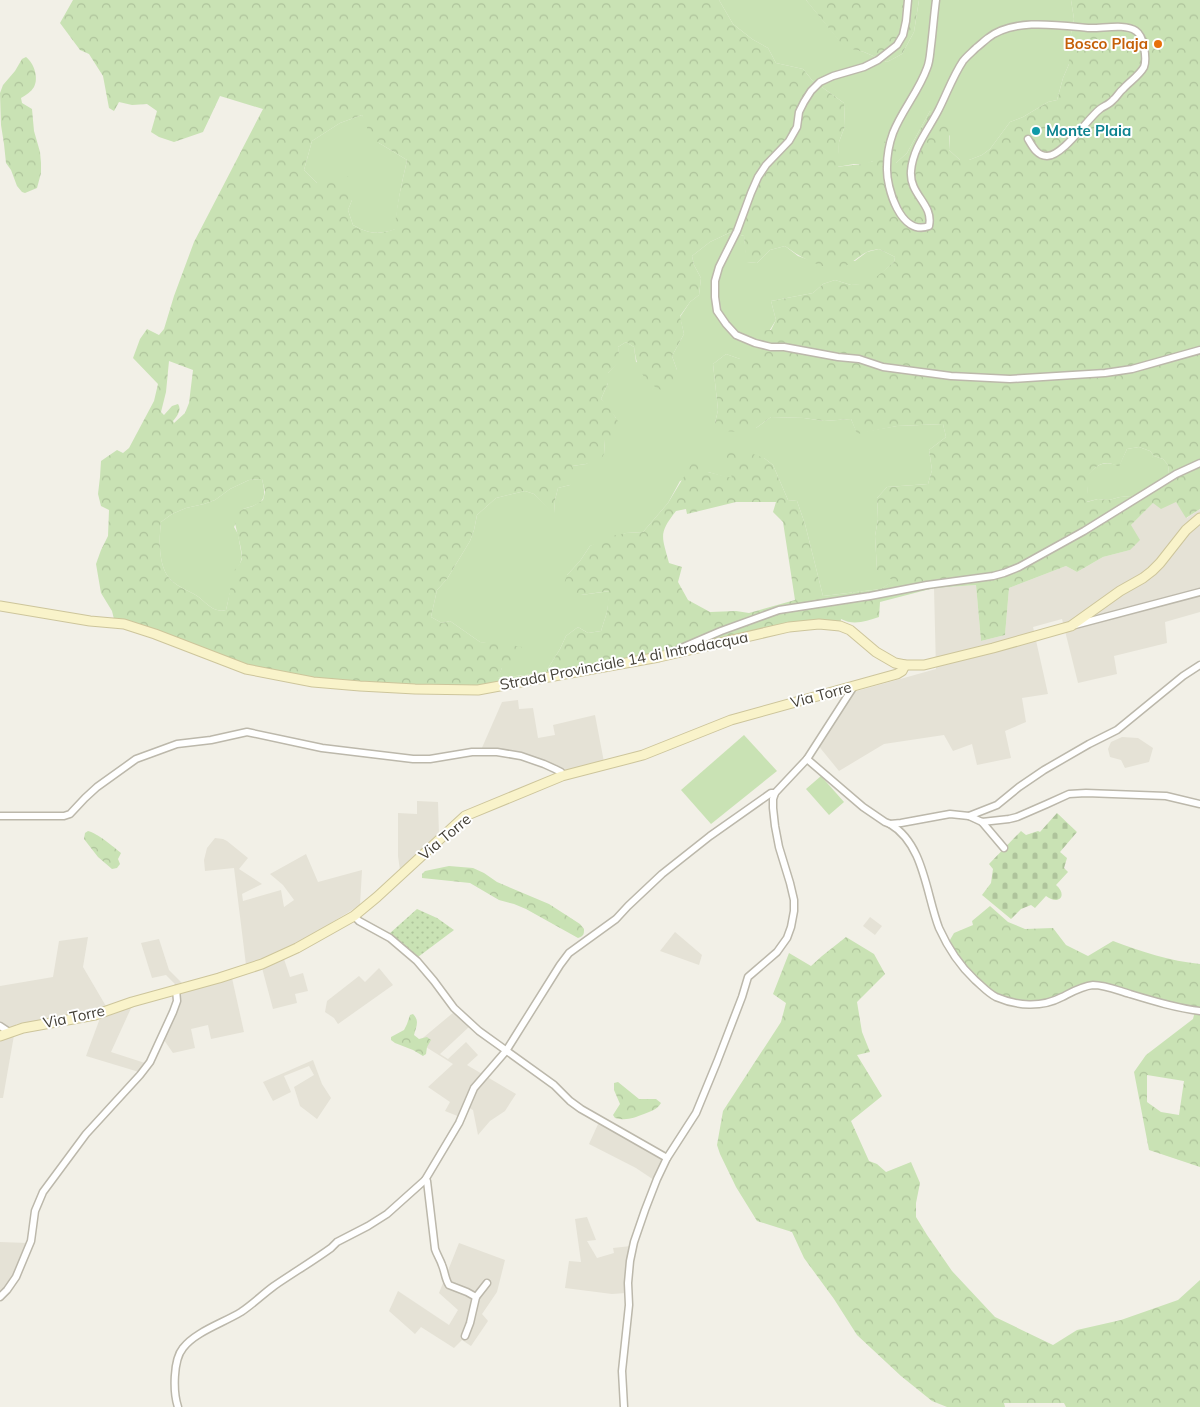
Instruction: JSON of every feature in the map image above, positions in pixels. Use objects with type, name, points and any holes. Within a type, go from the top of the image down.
[{"type":"main road","name":"Strada Provinciale 14 di Introdacqua","points":[[0,606],[81,620],[124,624],[246,669],[313,682],[369,687],[478,690],[679,652],[789,627],[819,624],[840,626],[850,630],[883,656],[896,663],[905,665],[932,663],[1071,626],[1152,571],[1186,530],[1200,518]]},
{"type":"main road","name":"Via Torre","points":[[0,1036],[23,1028],[95,1015],[272,960],[354,916],[465,816],[562,776],[644,755],[731,720],[897,674],[904,669],[905,665]]},
{"type":"street","points":[[908,0],[903,35],[897,45],[878,60],[864,67],[820,82],[804,102],[799,112],[797,127],[789,141],[766,165],[758,177],[737,231],[719,267],[715,281],[717,311],[736,336],[771,347],[784,347],[859,359],[882,367],[951,376],[1010,379],[1105,373],[1200,350]]},
{"type":"street","points":[[936,0],[927,69],[903,112],[894,133],[888,151],[886,168],[892,197],[899,213],[907,222],[917,228],[929,226],[931,220],[928,208],[919,197],[913,184],[911,172],[915,154],[955,74],[964,60],[989,37],[1014,27],[1036,24],[1120,28],[1137,32],[1140,36],[1146,59],[1144,67],[1113,101],[1099,109],[1079,132],[1056,153],[1047,156],[1040,153],[1033,148],[1028,139]]},
{"type":"street","points":[[679,652],[679,648],[779,610],[1004,573],[1019,567],[1084,531],[1172,476],[1200,463]]},
{"type":"street","points":[[1071,626],[1200,592]]},
{"type":"street","points":[[969,816],[997,805],[1044,770],[1088,744],[1117,730],[1200,664]]},
{"type":"street","points":[[624,1407],[622,1371],[629,1304],[630,1261],[634,1242],[645,1210],[667,1158],[696,1113],[729,1031],[748,977],[778,952],[787,938],[791,927],[794,900],[779,847],[773,798],[775,793],[806,759],[854,686]]},
{"type":"street","points":[[0,816],[56,816],[70,814],[97,787],[136,759],[177,744],[217,740],[247,732],[322,748],[413,759],[430,759],[472,752],[497,752],[521,756],[544,764],[561,772],[562,776]]},
{"type":"street","points":[[806,759],[863,807],[878,818],[898,828],[913,848],[918,859],[939,926],[953,956],[990,993],[1012,1002],[1041,1004],[1060,999],[1084,987],[1099,986],[1176,1007],[1200,1011]]},
{"type":"street","points":[[982,822],[1017,817],[1069,794],[1086,792],[1166,796],[1200,804]]},
{"type":"street","points":[[178,1407],[175,1387],[177,1360],[189,1341],[243,1310],[337,1242],[387,1214],[426,1180],[459,1123],[474,1088],[506,1051],[569,953],[616,919],[662,874],[710,836],[771,793],[775,793]]},
{"type":"street","points":[[890,824],[945,814],[969,816],[982,822],[1004,848]]},
{"type":"street","points":[[354,916],[390,938],[417,961],[454,1008],[479,1031],[554,1085],[570,1101],[667,1158]]},
{"type":"street","points":[[0,1297],[16,1277],[31,1241],[35,1211],[43,1192],[86,1134],[150,1062],[177,1001],[176,990]]},
{"type":"street","points":[[0,1026],[9,1032]]},
{"type":"street","points":[[426,1180],[435,1249],[449,1286],[476,1297]]},
{"type":"street","points":[[465,1336],[476,1297],[487,1283]]},
{"type":"shaded area","points":[[1176,502],[1187,518],[1200,509],[1200,612],[1165,622],[1167,643],[1114,656],[1117,674],[1078,683],[1062,619],[1033,627],[1048,694],[1022,698],[1026,722],[1005,731],[1011,758],[977,765],[972,744],[953,751],[944,735],[884,744],[839,771],[817,744],[850,693],[936,669],[934,588],[976,585],[981,641],[1005,635],[1009,588],[1066,566],[1077,572],[1103,557],[1130,550],[1131,525],[1153,503]]},
{"type":"shaded area","points":[[518,700],[519,709],[533,708],[538,738],[555,735],[553,725],[595,715],[604,762],[561,772],[533,761],[481,750],[502,702]]},
{"type":"shaded area","points":[[1122,737],[1138,738],[1153,748],[1149,762],[1125,768],[1121,760],[1110,757],[1108,749],[1111,742]]},
{"type":"shaded area","points":[[417,801],[438,802],[439,835],[400,870],[398,856],[398,813],[417,814]]},
{"type":"shaded area","points":[[215,838],[227,841],[248,858],[239,869],[262,884],[242,894],[243,901],[281,890],[284,907],[294,900],[283,885],[270,874],[306,854],[318,882],[362,870],[360,905],[305,939],[269,958],[246,965],[234,868],[205,871],[204,860],[207,848]]},
{"type":"shaded area","points":[[870,917],[882,926],[875,935],[863,926]]},
{"type":"shaded area","points":[[675,932],[702,955],[699,965],[660,951]]},
{"type":"shaded area","points":[[88,937],[83,967],[110,1013],[132,1006],[111,1052],[145,1063],[139,1072],[86,1056],[103,1010],[72,1017],[16,1024],[3,1098],[0,1098],[0,1038],[11,1032],[0,1024],[0,986],[53,977],[59,941]]},
{"type":"shaded area","points":[[159,939],[169,970],[183,984],[232,978],[244,1032],[211,1039],[208,1025],[191,1029],[195,1048],[173,1053],[164,1040],[179,1001],[177,986],[166,975],[152,978],[141,943]]},
{"type":"shaded area","points":[[284,959],[290,977],[303,973],[308,991],[295,994],[297,1003],[273,1009],[262,968]]},
{"type":"shaded area","points":[[379,968],[393,985],[338,1024],[334,1018],[325,1012],[327,1001],[359,976],[365,982]]},
{"type":"shaded area","points":[[454,1012],[470,1026],[440,1054],[448,1059],[466,1042],[478,1055],[467,1065],[516,1094],[505,1111],[490,1121],[478,1135],[473,1110],[469,1108],[465,1119],[445,1111],[450,1102],[428,1087],[453,1064],[418,1042]]},
{"type":"shaded area","points":[[313,1060],[322,1084],[331,1098],[317,1119],[300,1106],[294,1087],[314,1075],[309,1066],[284,1076],[291,1092],[273,1101],[263,1082]]},
{"type":"shaded area","points":[[599,1122],[664,1159],[654,1180],[636,1168],[589,1144]]},
{"type":"shaded area","points":[[587,1217],[596,1240],[587,1241],[597,1258],[614,1253],[613,1248],[631,1246],[626,1293],[612,1294],[565,1288],[569,1261],[581,1262],[575,1219]]},
{"type":"shaded area","points":[[0,1242],[28,1243],[9,1284],[0,1295]]},
{"type":"shaded area","points":[[459,1243],[505,1260],[497,1292],[482,1314],[488,1321],[471,1346],[462,1340],[454,1348],[421,1327],[415,1334],[389,1311],[398,1291],[449,1325],[458,1310],[439,1293]]},
{"type":"green space","points":[[73,0],[719,0],[733,24],[752,39],[768,48],[776,63],[803,69],[812,80],[844,103],[845,126],[839,142],[838,167],[873,161],[882,141],[896,145],[896,163],[907,153],[930,111],[950,121],[949,150],[960,160],[969,160],[982,155],[990,149],[1010,122],[1023,117],[1048,102],[1057,100],[1069,64],[1069,44],[1074,19],[1071,0],[1200,0],[1200,509],[1186,518],[1176,502],[1161,509],[1153,503],[1131,525],[1140,540],[1130,550],[1103,557],[1077,572],[1066,566],[1009,588],[1005,635],[981,641],[976,585],[934,588],[880,602],[879,617],[865,621],[851,622],[841,619],[840,626],[819,624],[495,687],[360,686],[246,669],[115,623],[112,611],[101,593],[96,564],[108,536],[109,510],[101,506],[98,494],[101,461],[117,450],[123,453],[129,448],[154,401],[158,384],[133,358],[140,339],[147,329],[159,335],[164,329],[194,242],[263,109],[220,96],[203,132],[174,142],[159,137],[151,132],[157,111],[147,104],[132,105],[119,102],[114,111],[109,108],[103,76],[89,54],[80,50],[60,23]],"holes":[[[362,115],[370,135],[379,143],[407,160],[395,229],[374,233],[353,225],[348,210],[352,200],[350,176],[317,183],[304,170],[312,141],[340,123]],[[731,232],[744,236],[746,262],[757,263],[770,250],[785,246],[805,259],[829,268],[844,267],[872,250],[879,249],[895,257],[894,262],[869,283],[851,285],[835,280],[823,284],[813,293],[771,301],[776,320],[771,330],[753,331],[752,359],[740,359],[726,354],[713,364],[718,410],[715,423],[723,431],[739,432],[756,428],[771,417],[824,421],[851,419],[857,434],[897,426],[943,424],[946,437],[929,450],[932,470],[928,484],[887,487],[877,498],[878,519],[875,536],[877,570],[883,577],[894,580],[881,589],[823,596],[805,524],[797,501],[788,500],[773,465],[764,458],[736,448],[726,454],[732,478],[708,472],[694,460],[668,503],[643,532],[607,537],[590,546],[567,575],[561,592],[581,595],[609,591],[607,612],[601,631],[588,633],[578,627],[566,636],[545,673],[498,678],[502,668],[512,664],[522,647],[480,642],[450,621],[442,623],[431,617],[437,590],[447,579],[470,541],[477,515],[496,498],[525,491],[534,494],[554,514],[558,488],[570,485],[576,477],[572,466],[601,459],[604,454],[605,440],[618,441],[621,426],[609,407],[601,399],[608,383],[608,373],[620,361],[618,347],[626,342],[634,347],[640,371],[655,387],[671,394],[679,385],[677,370],[672,356],[684,334],[680,316],[690,302],[699,295],[701,278],[694,265],[692,256],[710,242]],[[169,361],[193,370],[189,403],[185,413],[174,423],[173,421],[179,411],[178,404],[172,406],[164,415],[161,412],[166,392]],[[1139,447],[1150,451],[1154,456],[1163,459],[1168,465],[1169,474],[1147,488],[1142,495],[1109,500],[1098,499],[1087,502],[1088,476],[1095,468],[1105,463],[1119,467],[1127,449]],[[262,479],[265,492],[263,500],[243,509],[234,516],[242,558],[234,571],[226,610],[222,611],[212,608],[177,585],[166,574],[161,560],[160,529],[161,522],[172,514],[215,500],[230,489],[249,480]],[[736,502],[776,502],[773,512],[783,522],[795,600],[749,613],[736,611],[710,612],[688,600],[678,582],[682,567],[669,563],[663,541],[666,525],[676,511],[686,509],[687,514]]]},
{"type":"green space","points":[[719,0],[806,0],[844,46],[887,62],[902,54],[914,32],[919,0],[1071,0],[1074,19],[1069,44],[1069,64],[1057,100],[1048,102],[1023,117],[1010,122],[990,149],[982,155],[969,160],[960,160],[949,150],[950,136],[930,111],[907,153],[896,163],[873,161],[866,164],[837,167],[839,142],[845,126],[844,103],[812,80],[803,69],[776,63],[768,48],[752,39],[733,24]]},
{"type":"green space","points":[[806,0],[919,0],[914,32],[902,54],[887,62],[864,52],[844,47]]},
{"type":"green space","points":[[26,57],[33,67],[36,79],[33,89],[21,98],[22,103],[32,109],[34,131],[40,152],[41,173],[37,188],[25,193],[17,186],[6,163],[1,125],[0,93],[3,85],[22,59]]},
{"type":"green space","points":[[362,115],[379,143],[407,160],[398,203],[396,229],[384,232],[369,232],[353,225],[348,210],[352,200],[317,183],[304,170],[312,141],[340,123]]},
{"type":"green space","points":[[731,232],[744,236],[747,262],[757,263],[770,250],[785,246],[798,256],[812,261],[855,261],[867,252],[879,249],[895,257],[894,262],[869,284],[851,285],[835,280],[823,284],[813,293],[771,301],[776,320],[752,359],[740,359],[726,354],[713,364],[718,410],[715,423],[756,428],[771,417],[824,421],[851,419],[857,433],[897,426],[943,424],[946,437],[929,450],[932,470],[928,484],[887,487],[877,498],[878,519],[875,536],[877,570],[895,580],[881,589],[823,596],[805,524],[797,501],[788,500],[773,465],[764,458],[732,479],[708,472],[680,481],[668,503],[643,532],[626,533],[590,546],[567,575],[581,595],[610,591],[607,612],[601,631],[588,633],[578,627],[566,636],[545,673],[497,678],[502,668],[492,644],[480,642],[450,621],[442,623],[431,617],[437,590],[447,579],[470,541],[477,515],[496,498],[525,491],[534,494],[554,513],[558,488],[570,485],[572,466],[586,464],[604,454],[605,440],[616,418],[601,399],[608,383],[608,373],[619,361],[618,347],[626,342],[634,347],[636,362],[677,370],[672,356],[684,334],[680,317],[690,302],[699,295],[701,278],[694,265],[692,256],[710,242]]},
{"type":"green space","points":[[1139,447],[1163,459],[1168,465],[1169,474],[1142,495],[1086,502],[1088,475],[1091,471],[1105,463],[1119,466],[1127,449]]},
{"type":"green space","points":[[262,479],[264,496],[262,500],[256,505],[243,509],[234,527],[238,534],[242,557],[235,571],[226,610],[215,609],[177,585],[166,574],[160,552],[161,522],[172,514],[186,508],[215,500],[230,489],[249,480]]},
{"type":"green space","points":[[744,735],[777,771],[711,824],[681,790]]},
{"type":"green space","points":[[821,776],[844,802],[829,815],[806,789]]},
{"type":"green space","points":[[1057,813],[1077,832],[1060,852],[1067,858],[1064,868],[1068,872],[1056,885],[1060,889],[1062,896],[1055,900],[1046,896],[1035,908],[1031,905],[1021,909],[1011,919],[982,895],[991,883],[993,869],[989,864],[1021,831],[1026,835],[1040,832]]},
{"type":"green space","points":[[88,831],[101,837],[121,853],[118,859],[120,864],[117,868],[112,869],[98,857],[84,839],[85,833]]},
{"type":"green space","points":[[449,866],[473,868],[497,882],[549,904],[580,924],[584,929],[583,935],[578,938],[526,909],[499,900],[470,883],[422,878],[422,874],[425,871]]},
{"type":"green space","points":[[990,906],[1008,922],[1025,929],[1053,928],[1066,945],[1088,956],[1113,941],[1156,956],[1200,964],[1200,1167],[1149,1150],[1134,1072],[1146,1055],[1193,1019],[1195,1011],[1092,985],[1059,999],[1022,1004],[990,993],[947,945],[954,933],[973,925],[972,921]],"holes":[[[1147,1075],[1184,1081],[1179,1115],[1161,1112],[1147,1102]]]},
{"type":"green space","points":[[417,909],[437,918],[454,930],[418,957],[389,934]]},
{"type":"green space","points":[[846,937],[874,954],[885,974],[857,1002],[862,1032],[870,1052],[857,1055],[882,1096],[851,1121],[869,1161],[877,1164],[886,1172],[911,1162],[920,1183],[916,1203],[916,1217],[952,1271],[995,1317],[1053,1345],[1077,1330],[1121,1320],[1178,1300],[1200,1280],[1200,1407],[1066,1407],[1064,1403],[1004,1403],[1005,1407],[947,1407],[932,1401],[901,1376],[857,1335],[804,1258],[792,1232],[757,1221],[736,1187],[717,1145],[723,1111],[781,1022],[786,1003],[773,994],[789,953],[811,966]]},
{"type":"green space","points":[[413,1014],[417,1022],[414,1035],[419,1039],[427,1037],[431,1040],[426,1054],[423,1056],[391,1040],[391,1037],[404,1030],[410,1015]]},
{"type":"green space","points":[[618,1082],[639,1099],[656,1099],[661,1103],[654,1110],[637,1117],[627,1119],[615,1118],[613,1115],[620,1104],[614,1090],[614,1083]]},
{"type":"place","name":"Bosco Plaja","points":[[1158,44]]},
{"type":"place","name":"Monte Plaia","points":[[1036,131]]}]
